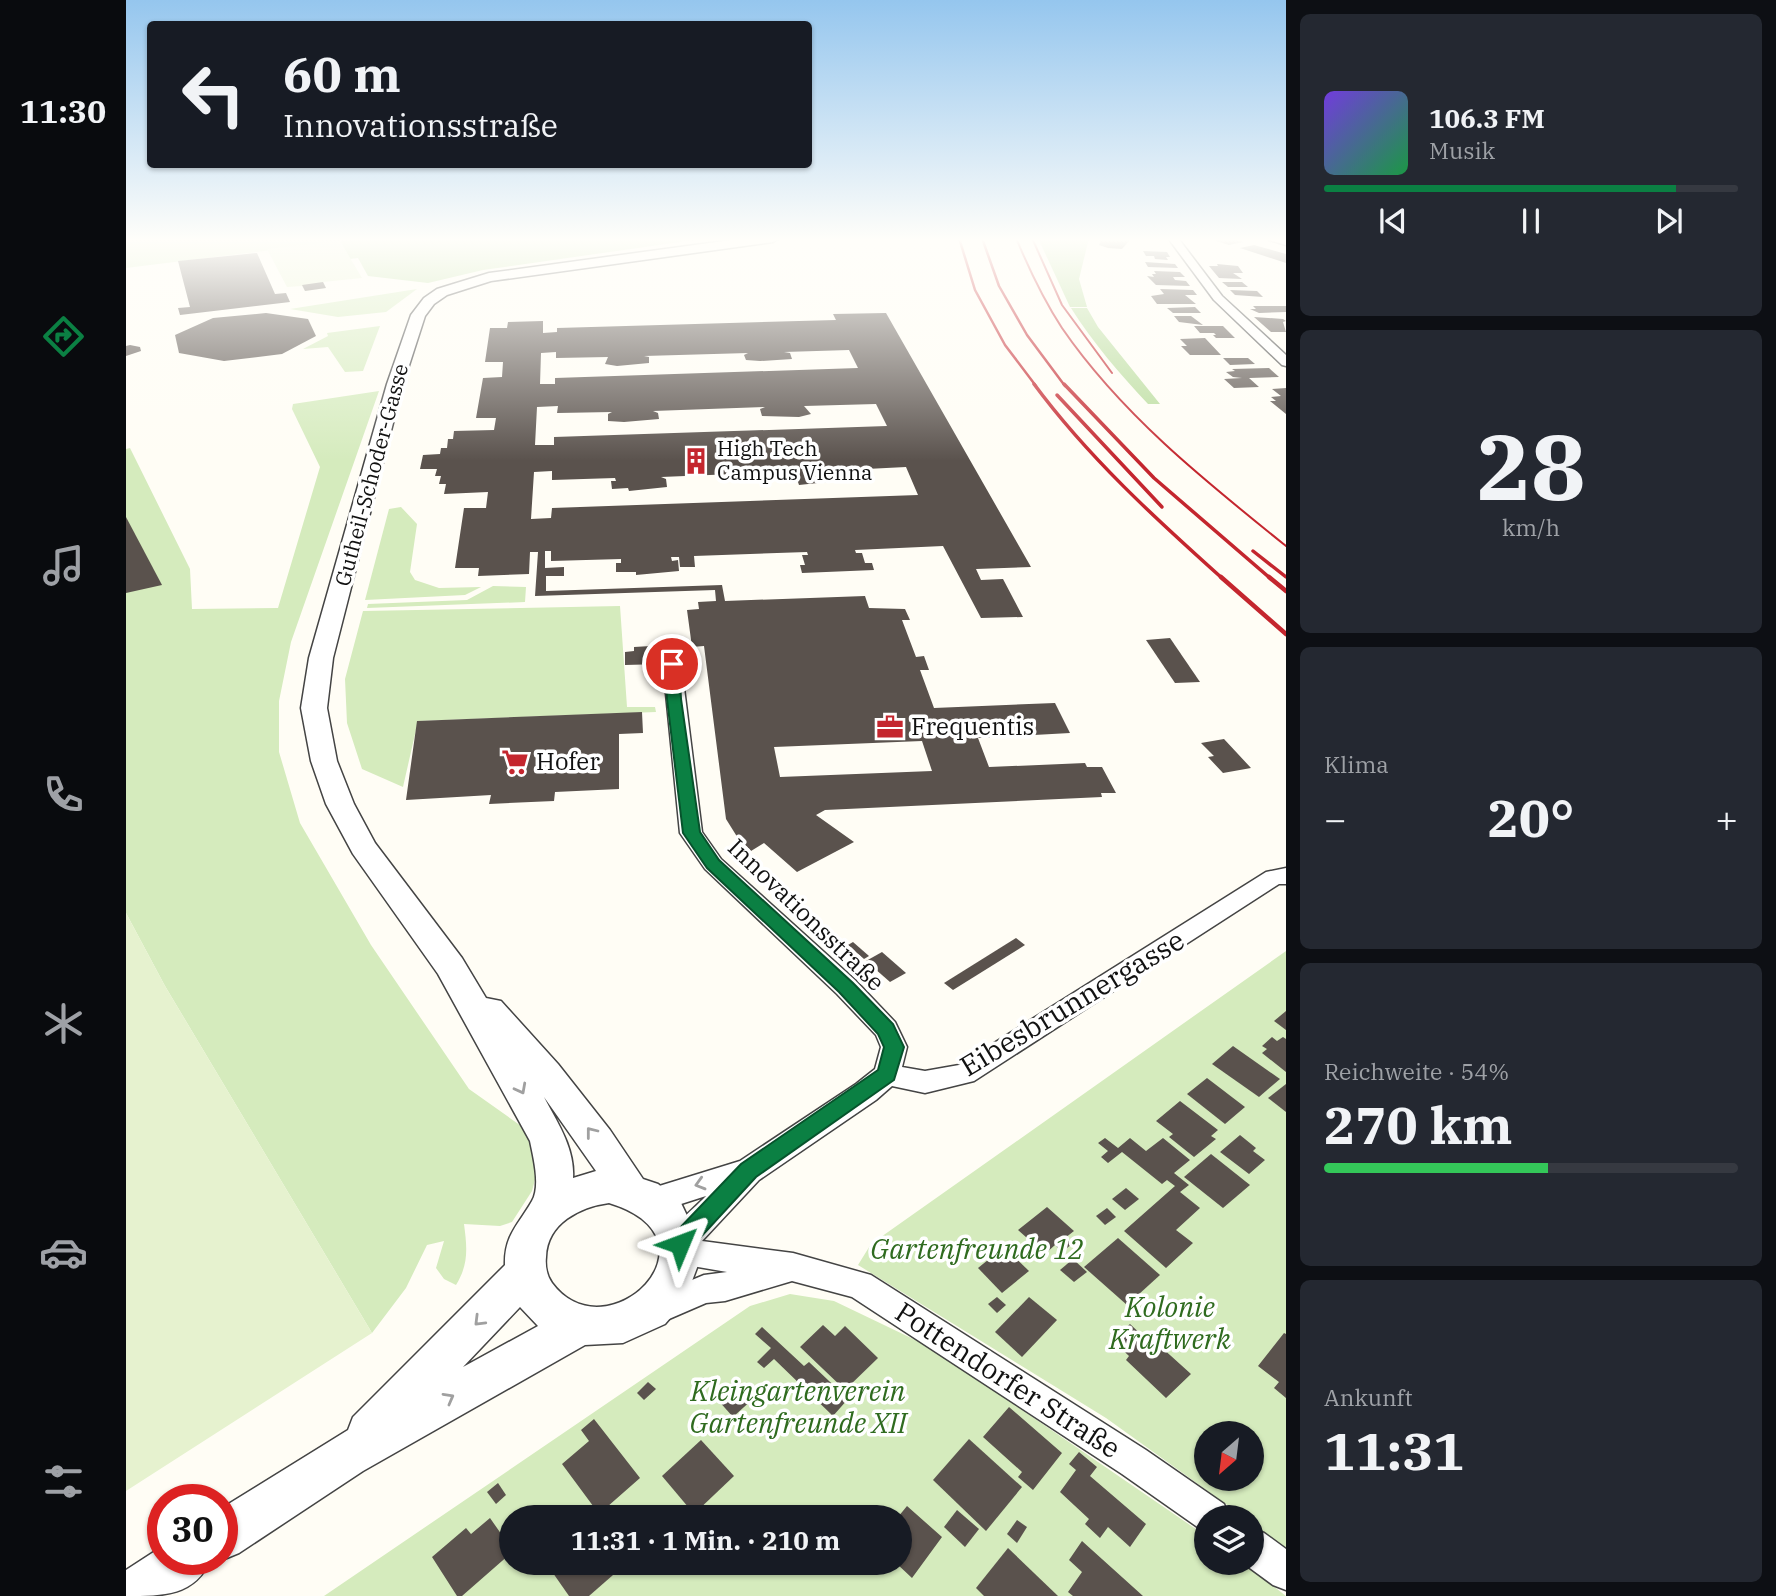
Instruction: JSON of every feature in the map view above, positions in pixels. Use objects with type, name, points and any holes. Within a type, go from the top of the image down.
[{"type":"street","name":"Gutheil-Schoder-Gasse","points":[[420,312],[395,384],[321,658],[314,708],[324,761],[340,804],[363,847],[450,966],[501,1052],[548,1140],[555,1168],[552,1206]]},
{"type":"street","points":[[1233,312],[1286,362]]},
{"type":"street","name":"Innovationsstraße","points":[[672,664],[691,833],[713,864],[886,1029],[894,1047],[887,1074]]},
{"type":"street","name":"Eibesbrunnergasse","points":[[887,1074],[925,1082],[965,1074],[1274,877],[1286,876]]},
{"type":"street","name":"Gutheil-Schoder-Gasse","points":[[450,966],[530,1055],[641,1195]]},
{"type":"street","points":[[680,1248],[749,1171],[887,1074]]},
{"type":"street","points":[[641,1195],[749,1171]]},
{"type":"street","points":[[642,1315],[655,1305],[670,1287],[679,1266],[680,1248],[675,1227],[666,1212],[641,1195],[609,1186],[569,1195],[552,1206],[541,1217],[527,1244],[526,1272],[532,1290],[544,1306],[561,1318],[581,1325],[612,1326],[642,1315],[704,1289],[724,1287],[793,1267]]},
{"type":"street","name":"Pottendorfer Straße","points":[[680,1248],[793,1267],[860,1285],[1134,1462],[1194,1505]]},
{"type":"street","points":[[347,1455],[526,1272]]},
{"type":"street","points":[[238,1526],[347,1455],[581,1325]]},
{"type":"street","points":[[1264,1556],[1286,1572]]},
{"type":"street","points":[[130,1596],[162,1575]]},
{"type":"green space","points":[[311,312],[381,312],[338,317]]},
{"type":"green space","points":[[1074,312],[1090,312],[1098,327],[1160,404],[1148,404],[1088,334]]},
{"type":"green space","points":[[380,326],[363,371],[345,372],[328,347],[303,349],[328,336],[327,333]]},
{"type":"green space","points":[[379,391],[291,642],[279,701],[279,752],[300,823],[371,945],[469,1089],[531,1133],[538,1168],[532,1191],[512,1222],[500,1226],[464,1224],[466,1255],[456,1285],[444,1279],[436,1268],[444,1241],[427,1245],[406,1288],[372,1333],[165,986],[126,913],[126,449],[130,448],[190,569],[192,609],[278,608],[320,467],[292,409],[293,404]]},
{"type":"green space","points":[[401,507],[417,524],[410,572],[415,580],[439,588],[481,587],[465,595],[365,600],[389,509]]},
{"type":"green space","points":[[493,586],[526,587],[525,602],[367,608],[368,604],[467,600]]},
{"type":"green space","points":[[620,606],[627,707],[655,707],[656,712],[418,721],[403,787],[362,769],[347,723],[345,679],[363,611]]},
{"type":"green space","points":[[126,913],[165,986],[372,1333],[126,1491]]},
{"type":"green space","points":[[1286,951],[1286,1548],[1264,1532],[1264,1505],[1227,1505],[1208,1491],[1264,1491],[1264,1421],[1194,1421],[1194,1481],[1106,1418],[858,1265],[871,1244]]},
{"type":"green space","name":"Kleingartenverein Gartenfreunde XII","points":[[790,1294],[834,1301],[932,1348],[1194,1528],[1194,1575],[1259,1575],[1286,1596],[324,1596],[750,1306]]},
{"type":"building","points":[[266,313],[308,319],[316,336],[282,354],[224,361],[179,353],[175,335],[213,318]]},
{"type":"building","name":"High Tech Campus Vienna","points":[[886,313],[1031,567],[976,569],[981,580],[1003,579],[1023,617],[981,618],[943,546],[855,550],[856,553],[862,553],[865,563],[872,563],[874,570],[802,573],[800,565],[805,565],[802,555],[808,555],[807,552],[694,556],[695,567],[680,567],[679,557],[671,557],[672,561],[678,560],[679,571],[636,575],[636,572],[616,572],[616,563],[621,563],[621,559],[551,561],[551,551],[545,551],[545,568],[564,567],[564,576],[546,576],[546,591],[722,585],[725,601],[865,596],[869,608],[905,609],[910,620],[902,620],[916,657],[924,656],[929,670],[920,670],[934,708],[1055,703],[1070,733],[978,738],[989,767],[1085,763],[1087,767],[1102,767],[1116,793],[1101,793],[1102,797],[825,810],[816,815],[854,842],[797,872],[764,843],[751,851],[726,819],[704,646],[692,647],[687,610],[699,609],[698,602],[716,601],[715,590],[535,596],[538,552],[530,552],[529,574],[478,576],[479,568],[455,568],[464,508],[486,508],[488,492],[444,494],[446,484],[439,484],[441,476],[435,476],[437,469],[420,469],[423,455],[440,454],[441,448],[447,448],[448,439],[453,439],[454,431],[494,430],[496,418],[476,418],[483,378],[502,377],[503,362],[485,362],[490,328],[507,328],[508,322],[543,321],[543,333],[557,332],[557,328],[836,320],[833,314]],"holes":[[[849,350],[858,368],[555,378],[555,384],[540,384],[541,353],[556,352],[556,358],[608,357],[605,364],[617,366],[649,363],[649,357],[644,356],[748,353],[744,355],[746,360],[792,359],[790,353],[784,352]],[[876,404],[887,426],[554,437],[554,445],[535,445],[537,407],[558,406],[557,413],[612,412],[608,414],[608,421],[624,422],[659,419],[658,413],[653,411],[765,407],[760,409],[762,416],[799,417],[811,414],[804,406]],[[906,467],[918,495],[552,508],[551,518],[531,519],[534,472],[552,471],[552,480],[615,478],[616,481],[611,481],[612,489],[628,488],[629,491],[667,487],[666,479],[661,477],[782,472],[783,475],[779,475],[782,483],[798,482],[799,485],[836,481],[832,473],[827,471]],[[922,741],[932,771],[780,777],[774,747]]]},
{"type":"building","points":[[1174,316],[1191,316],[1203,325],[1179,322]]},
{"type":"building","points":[[1254,317],[1283,319],[1286,321],[1283,322],[1286,332],[1271,332]]},
{"type":"building","points":[[1194,326],[1223,326],[1235,338],[1216,338],[1214,333],[1200,333]]},
{"type":"building","points":[[1205,338],[1221,355],[1190,355],[1181,346],[1187,346],[1180,339]]},
{"type":"building","points":[[126,346],[140,347],[141,351],[126,356]]},
{"type":"building","points":[[1223,358],[1248,358],[1255,364],[1230,365]]},
{"type":"building","points":[[1269,368],[1279,377],[1249,378],[1259,387],[1234,388],[1224,379],[1242,378],[1233,377],[1226,372],[1235,371],[1232,369]]},
{"type":"building","points":[[1286,388],[1286,414],[1270,401],[1276,401],[1271,397],[1281,396],[1272,389]]},
{"type":"building","points":[[126,517],[162,585],[126,593]]},
{"type":"building","points":[[1170,638],[1200,682],[1175,683],[1146,640]]},
{"type":"building","points":[[651,646],[652,650],[661,650],[662,664],[625,665],[625,652],[634,651],[634,647]]},
{"type":"building","name":"Hofer","points":[[642,712],[643,733],[619,734],[619,789],[555,792],[554,801],[489,804],[491,795],[406,800],[417,721]]},
{"type":"building","points":[[1224,739],[1251,768],[1223,773],[1208,757],[1214,756],[1201,743]]},
{"type":"building","points":[[1016,938],[1025,945],[953,990],[944,983]]},
{"type":"building","points":[[853,942],[869,956],[864,959],[848,945]]},
{"type":"building","points":[[882,952],[906,973],[890,982],[866,961]]},
{"type":"building","points":[[1286,1011],[1286,1030],[1274,1021]]},
{"type":"building","points":[[1272,1037],[1277,1041],[1283,1037],[1286,1039],[1286,1072],[1262,1053],[1267,1049],[1262,1046]]},
{"type":"building","points":[[1233,1046],[1280,1079],[1259,1097],[1212,1064]]},
{"type":"building","points":[[1207,1078],[1245,1107],[1225,1124],[1187,1094]]},
{"type":"building","points":[[1286,1084],[1286,1112],[1268,1098]]},
{"type":"building","points":[[1180,1101],[1218,1130],[1211,1136],[1216,1139],[1194,1157],[1169,1137],[1173,1134],[1156,1121]]},
{"type":"building","points":[[1240,1135],[1256,1148],[1253,1151],[1265,1160],[1249,1174],[1220,1152]]},
{"type":"building","points":[[1105,1138],[1118,1148],[1130,1138],[1146,1151],[1163,1138],[1190,1160],[1174,1173],[1189,1185],[1180,1192],[1200,1208],[1176,1230],[1193,1243],[1166,1268],[1124,1231],[1175,1186],[1167,1180],[1162,1184],[1122,1152],[1108,1163],[1101,1157],[1108,1151],[1098,1143]]},
{"type":"building","points":[[1211,1154],[1250,1185],[1223,1208],[1184,1177]]},
{"type":"building","points":[[1126,1188],[1139,1199],[1125,1210],[1112,1199]]},
{"type":"building","points":[[1047,1207],[1074,1231],[1065,1238],[1072,1244],[1062,1252],[1055,1245],[1045,1254],[1018,1230]]},
{"type":"building","points":[[1107,1208],[1116,1217],[1105,1225],[1096,1216]]},
{"type":"building","points":[[1118,1238],[1160,1275],[1127,1305],[1084,1267]]},
{"type":"building","points":[[1004,1247],[1029,1271],[1002,1293],[978,1268]]},
{"type":"building","points":[[1073,1259],[1087,1272],[1074,1282],[1060,1270]]},
{"type":"building","points":[[997,1297],[1006,1305],[997,1313],[988,1304]]},
{"type":"building","points":[[1029,1297],[1057,1320],[1022,1357],[995,1332]]},
{"type":"building","points":[[1130,1324],[1147,1340],[1150,1337],[1191,1374],[1166,1398],[1126,1360],[1129,1356],[1112,1340]]},
{"type":"building","points":[[823,1325],[835,1336],[845,1326],[878,1358],[845,1390],[800,1347]]},
{"type":"building","points":[[762,1327],[804,1366],[809,1362],[848,1399],[833,1416],[774,1359],[764,1368],[757,1362],[771,1348],[755,1334]]},
{"type":"building","points":[[1284,1333],[1286,1398],[1274,1388],[1279,1382],[1258,1366]]},
{"type":"building","points":[[738,1381],[754,1398],[733,1417],[717,1399]]},
{"type":"building","points":[[648,1382],[656,1389],[644,1400],[637,1393]]},
{"type":"building","points":[[1009,1407],[1062,1453],[1033,1490],[1018,1477],[1022,1472],[983,1437]]},
{"type":"building","points":[[594,1419],[640,1478],[609,1505],[592,1505],[562,1464],[589,1441],[581,1430]]},
{"type":"building","points":[[969,1439],[1022,1487],[986,1531],[933,1480]]},
{"type":"building","points":[[701,1440],[734,1476],[703,1505],[686,1505],[662,1476]]},
{"type":"building","points":[[1079,1452],[1097,1467],[1090,1476],[1146,1524],[1130,1547],[1108,1527],[1100,1538],[1085,1524],[1089,1519],[1060,1492],[1076,1470],[1069,1464]]},
{"type":"building","points":[[498,1483],[506,1495],[496,1504],[487,1492]]},
{"type":"building","points":[[912,1510],[942,1537],[912,1578],[909,1575],[912,1575]]},
{"type":"building","points":[[957,1510],[979,1529],[965,1547],[944,1527]]},
{"type":"building","points":[[490,1518],[499,1531],[499,1564],[462,1596],[457,1596],[432,1557],[466,1528],[471,1534]]},
{"type":"building","points":[[1017,1520],[1027,1527],[1017,1543],[1007,1534]]},
{"type":"building","points":[[1082,1541],[1143,1596],[1073,1596],[1068,1592],[1082,1572],[1069,1560]]},
{"type":"building","points":[[1008,1548],[1058,1596],[984,1596],[976,1588]]},
{"type":"building","points":[[554,1575],[613,1575],[589,1596],[569,1596]]},
{"type":"tram line","points":[[1053,312],[1085,359],[1137,418],[1225,497],[1286,546]]},
{"type":"tram line","points":[[1068,312],[1112,373]]},
{"type":"railway","points":[[987,312],[1005,345],[1036,386]]},
{"type":"railway","points":[[1014,312],[1027,335],[1065,386]]},
{"type":"railway","points":[[1034,384],[1100,462],[1223,579]]},
{"type":"railway","points":[[1064,384],[1154,478],[1271,579]]},
{"type":"railway","points":[[1057,395],[1162,507]]},
{"type":"railway","points":[[1253,551],[1286,577]]},
{"type":"railway","points":[[1221,577],[1286,634]]},
{"type":"railway","points":[[1269,577],[1286,591]]},
{"type":"place","name":"High Tech Campus Vienna","points":[[696,461]]},
{"type":"place","name":"Frequentis","points":[[890,727]]},
{"type":"place","name":"Hofer","points":[[515,762]]},
{"type":"route","points":[[672,664],[691,833],[713,864],[886,1029],[894,1047],[887,1074],[749,1171],[680,1244]]},
{"type":"park label","name":"Gartenfreunde 12","points":[[977,1249]]},
{"type":"park label","name":"Kolonie Kraftwerk","points":[[1170,1323]]}]
